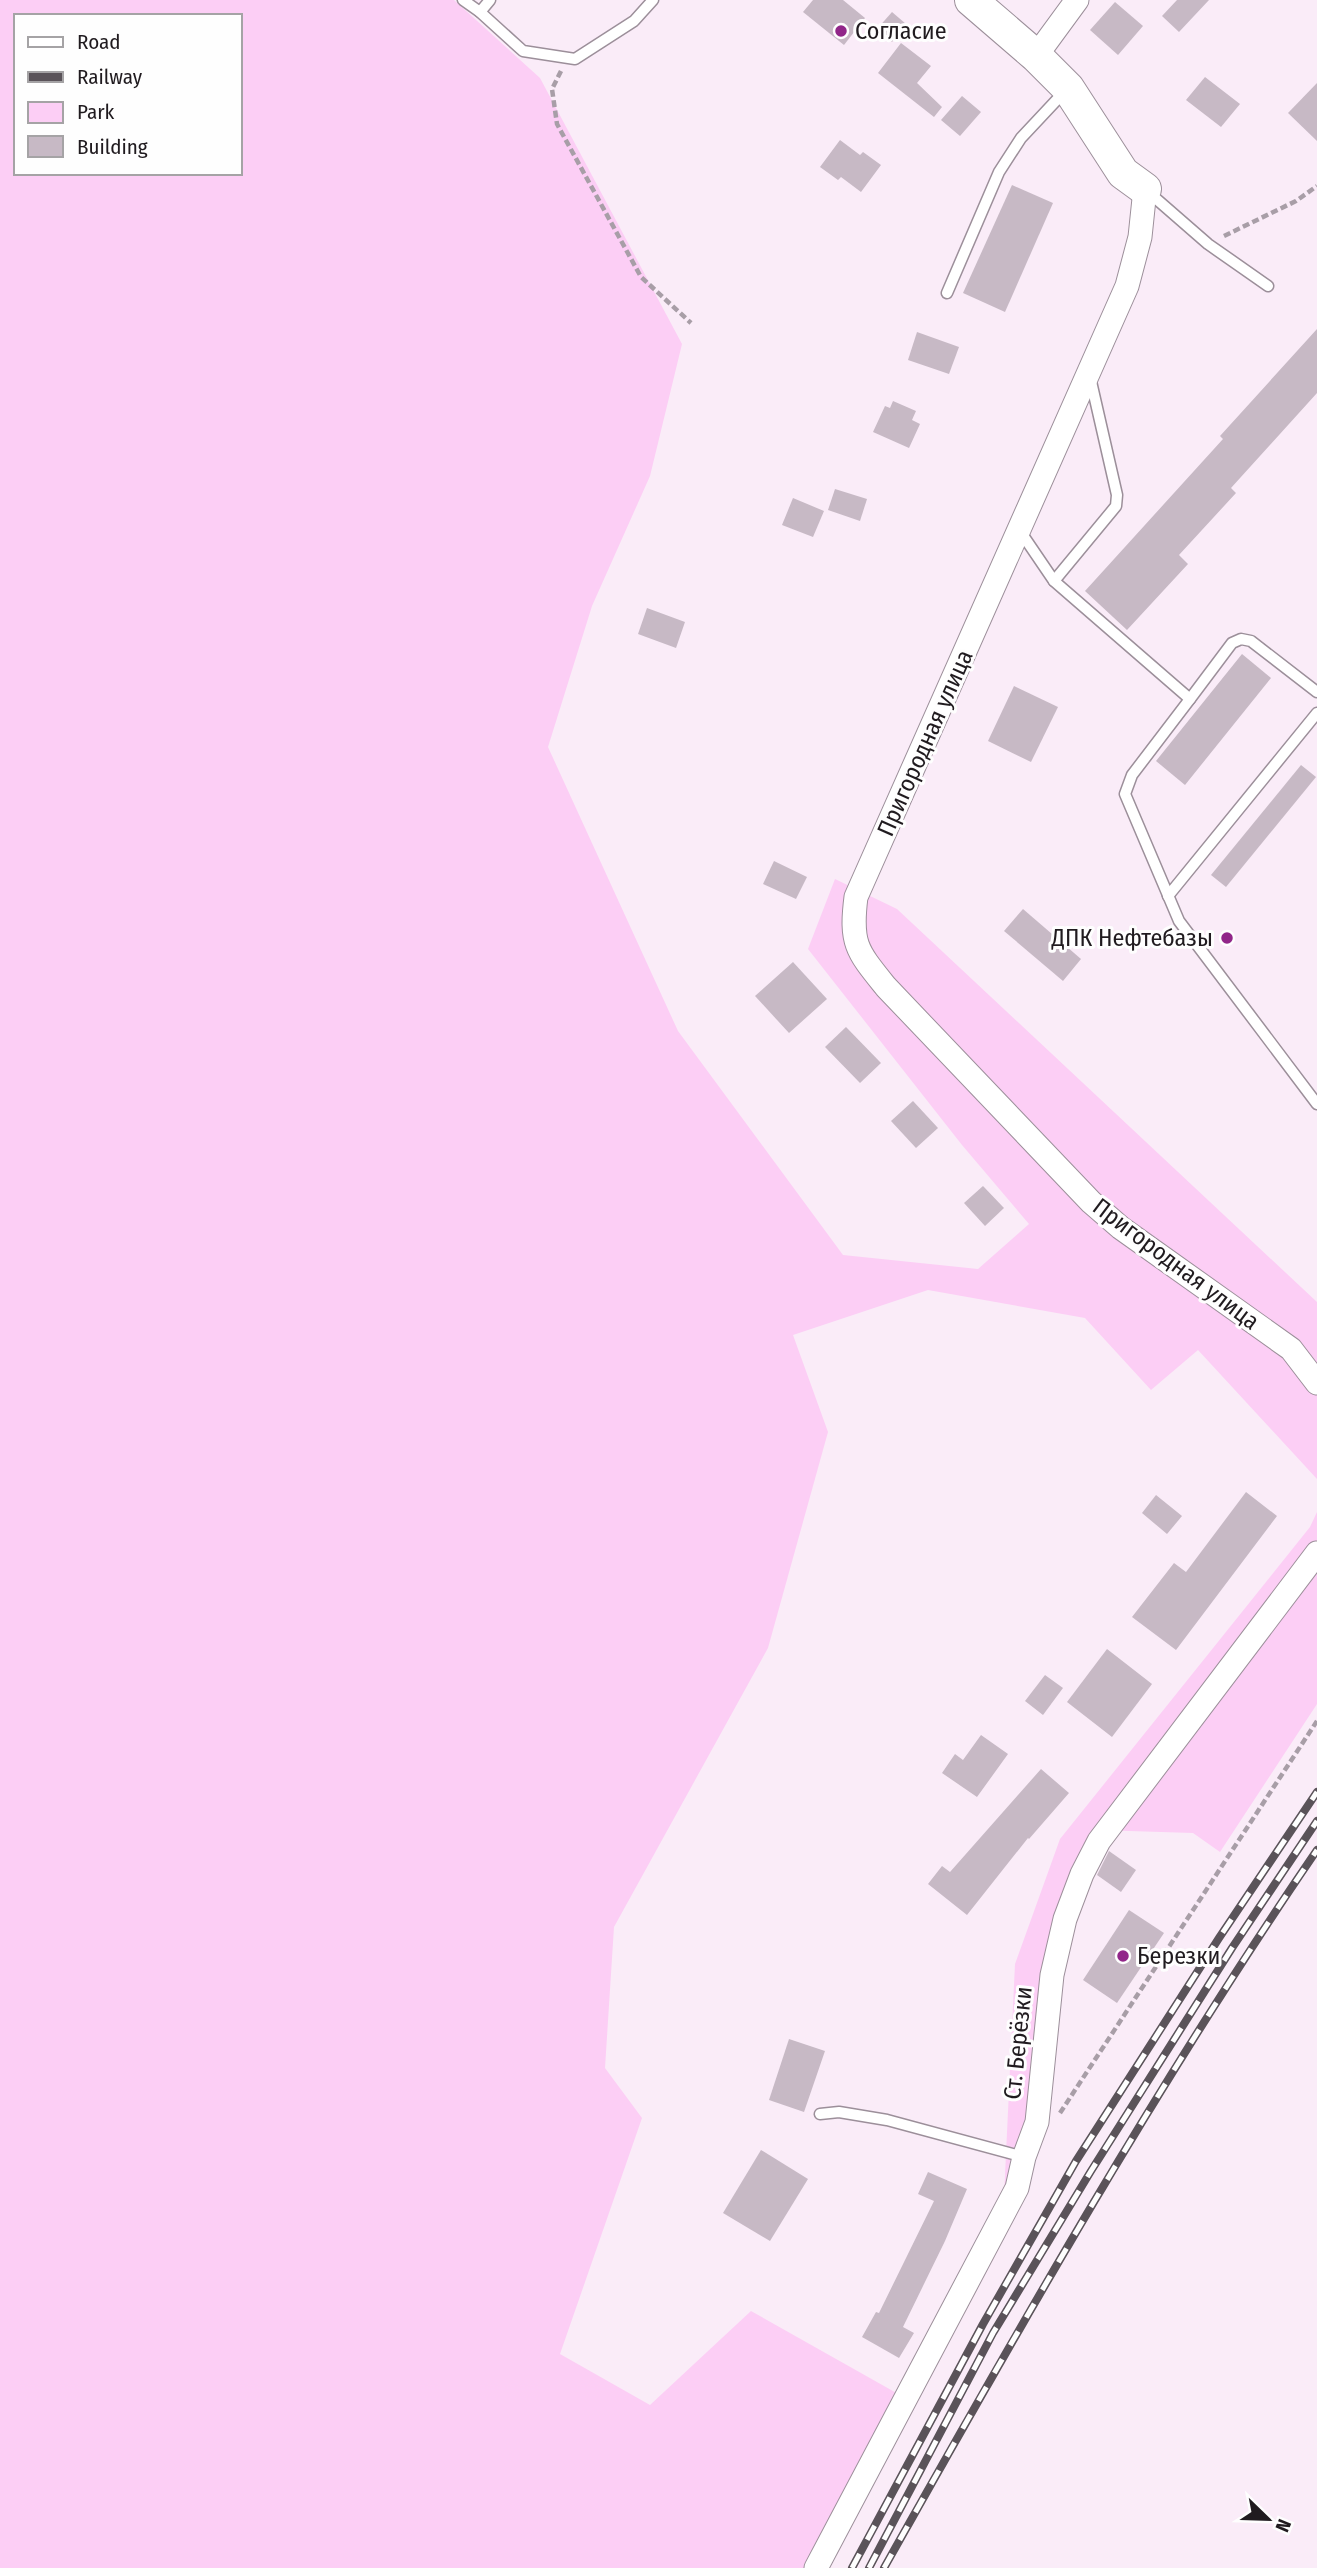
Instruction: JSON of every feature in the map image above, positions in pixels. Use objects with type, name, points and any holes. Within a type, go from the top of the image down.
[{"type":"street","points":[[971,0],[1068,88],[1123,173],[1145,189]]},
{"type":"street","points":[[1035,56],[1077,0]]},
{"type":"street","name":"Пригородная улица","points":[[1145,189],[1140,237],[1127,286],[856,897],[852,925],[860,955],[886,988],[1091,1202],[1121,1228],[1291,1349],[1317,1383]]},
{"type":"street","name":"Ст. Берёзки","points":[[817,2568],[1017,2188],[1024,2157],[1037,2122],[1052,1975],[1065,1919],[1082,1874],[1099,1841],[1317,1553]]},
{"type":"lane","points":[[463,0],[523,51],[575,59],[634,21],[653,0]]},
{"type":"lane","points":[[480,12],[490,0]]},
{"type":"lane","points":[[947,293],[999,172],[1021,138],[1068,88]]},
{"type":"lane","points":[[1145,189],[1208,244],[1268,286]]},
{"type":"lane","points":[[1054,581],[1116,506],[1117,495],[1090,374]]},
{"type":"lane","points":[[1020,531],[1054,581],[1190,699]]},
{"type":"lane","points":[[1317,692],[1251,641],[1241,639],[1232,643],[1132,775],[1125,794],[1179,921],[1317,1104]]},
{"type":"lane","points":[[1168,896],[1317,713]]},
{"type":"lane","points":[[820,2114],[839,2112],[887,2120],[1024,2157]]},
{"type":"path","points":[[575,59],[559,73],[552,89],[557,124],[641,277],[691,323]]},
{"type":"path","points":[[1208,244],[1296,201],[1317,186]]},
{"type":"path","points":[[1058,2116],[1317,1721]]},
{"type":"green space","points":[[0,0],[454,0],[540,78],[682,344],[650,476],[592,606],[548,747],[678,1031],[843,1255],[978,1269],[1029,1224],[962,1145],[808,949],[835,879],[897,909],[1317,1302],[1317,1479],[1198,1350],[1151,1390],[1085,1318],[928,1290],[793,1335],[828,1432],[768,1648],[614,1927],[605,2068],[642,2118],[560,2354],[650,2405],[751,2311],[900,2395],[805,2568],[0,2568]]},
{"type":"green space","points":[[1317,1512],[1317,1704],[1220,1852],[1193,1833],[1097,1830],[1030,2121],[1004,2196],[1015,1964],[1060,1839],[1310,1527]]},
{"type":"building","name":"Согласие","points":[[813,0],[843,0],[865,18],[844,45],[803,12]]},
{"type":"building","points":[[1177,0],[1209,0],[1179,32],[1162,16]]},
{"type":"building","points":[[1115,2],[1143,26],[1118,55],[1090,30]]},
{"type":"building","points":[[892,12],[906,24],[892,42],[877,29]]},
{"type":"building","points":[[901,43],[931,66],[917,83],[942,107],[934,117],[878,73]]},
{"type":"building","points":[[1205,77],[1240,104],[1221,127],[1186,100]]},
{"type":"building","points":[[1317,83],[1317,141],[1288,113]]},
{"type":"building","points":[[962,96],[981,112],[960,136],[941,120]]},
{"type":"building","points":[[840,140],[860,155],[863,152],[881,165],[861,192],[841,177],[838,180],[820,167]]},
{"type":"building","points":[[1012,185],[1053,203],[1005,312],[963,293]]},
{"type":"building","points":[[1317,329],[1317,393],[1231,488],[1236,493],[1179,555],[1188,564],[1127,630],[1085,591],[1223,439],[1220,436]]},
{"type":"building","points":[[917,332],[959,347],[949,374],[908,360]]},
{"type":"building","points":[[893,401],[916,411],[912,420],[920,424],[909,448],[873,432],[885,406],[890,408]]},
{"type":"building","points":[[835,489],[867,499],[860,521],[828,510]]},
{"type":"building","points":[[793,498],[824,511],[813,537],[782,525]]},
{"type":"building","points":[[647,608],[685,622],[676,648],[638,634]]},
{"type":"building","points":[[1242,654],[1271,678],[1185,785],[1156,761]]},
{"type":"building","points":[[1014,686],[1058,707],[1031,762],[988,741]]},
{"type":"building","points":[[1301,765],[1316,777],[1226,887],[1211,875]]},
{"type":"building","points":[[774,861],[807,877],[796,899],[763,884]]},
{"type":"building","points":[[1023,909],[1081,959],[1063,981],[1004,931]]},
{"type":"building","points":[[793,962],[827,999],[789,1033],[755,996]]},
{"type":"building","points":[[846,1027],[881,1063],[860,1083],[825,1047]]},
{"type":"building","points":[[913,1101],[938,1128],[916,1148],[891,1121]]},
{"type":"building","points":[[983,1186],[1004,1208],[985,1226],[964,1203]]},
{"type":"building","points":[[1246,1492],[1277,1516],[1176,1650],[1132,1617],[1174,1563],[1186,1572]]},
{"type":"building","points":[[1156,1495],[1182,1516],[1167,1534],[1142,1513]]},
{"type":"building","points":[[1107,1649],[1152,1684],[1112,1737],[1067,1702]]},
{"type":"building","points":[[1045,1675],[1063,1688],[1043,1715],[1025,1701]]},
{"type":"building","points":[[981,1735],[1008,1754],[977,1797],[942,1773],[955,1754],[963,1760]]},
{"type":"building","points":[[1041,1769],[1069,1793],[1028,1838],[967,1915],[928,1884],[942,1866],[950,1872]]},
{"type":"building","points":[[1109,1851],[1136,1870],[1121,1892],[1097,1875]]},
{"type":"building","name":"Березки","points":[[1129,1910],[1164,1933],[1117,2003],[1083,1980]]},
{"type":"building","points":[[789,2039],[825,2051],[804,2112],[769,2100]]},
{"type":"building","points":[[761,2150],[808,2179],[770,2241],[723,2213]]},
{"type":"building","points":[[928,2172],[967,2189],[903,2327],[914,2333],[899,2358],[862,2337],[876,2312],[879,2313],[934,2201],[918,2194]]},
{"type":"railway","points":[[852,2568],[983,2324],[1076,2161],[1219,1938],[1317,1792]]},
{"type":"railway","points":[[869,2568],[993,2333],[1091,2171],[1232,1948],[1317,1821]]},
{"type":"railway","points":[[884,2568],[987,2385],[1147,2114],[1317,1850]]},
{"type":"place","name":"Согласие","points":[[841,31]]},
{"type":"place","name":"ДПК Нефтебазы","points":[[1227,938]]},
{"type":"place","name":"Березки","points":[[1123,1956]]}]
